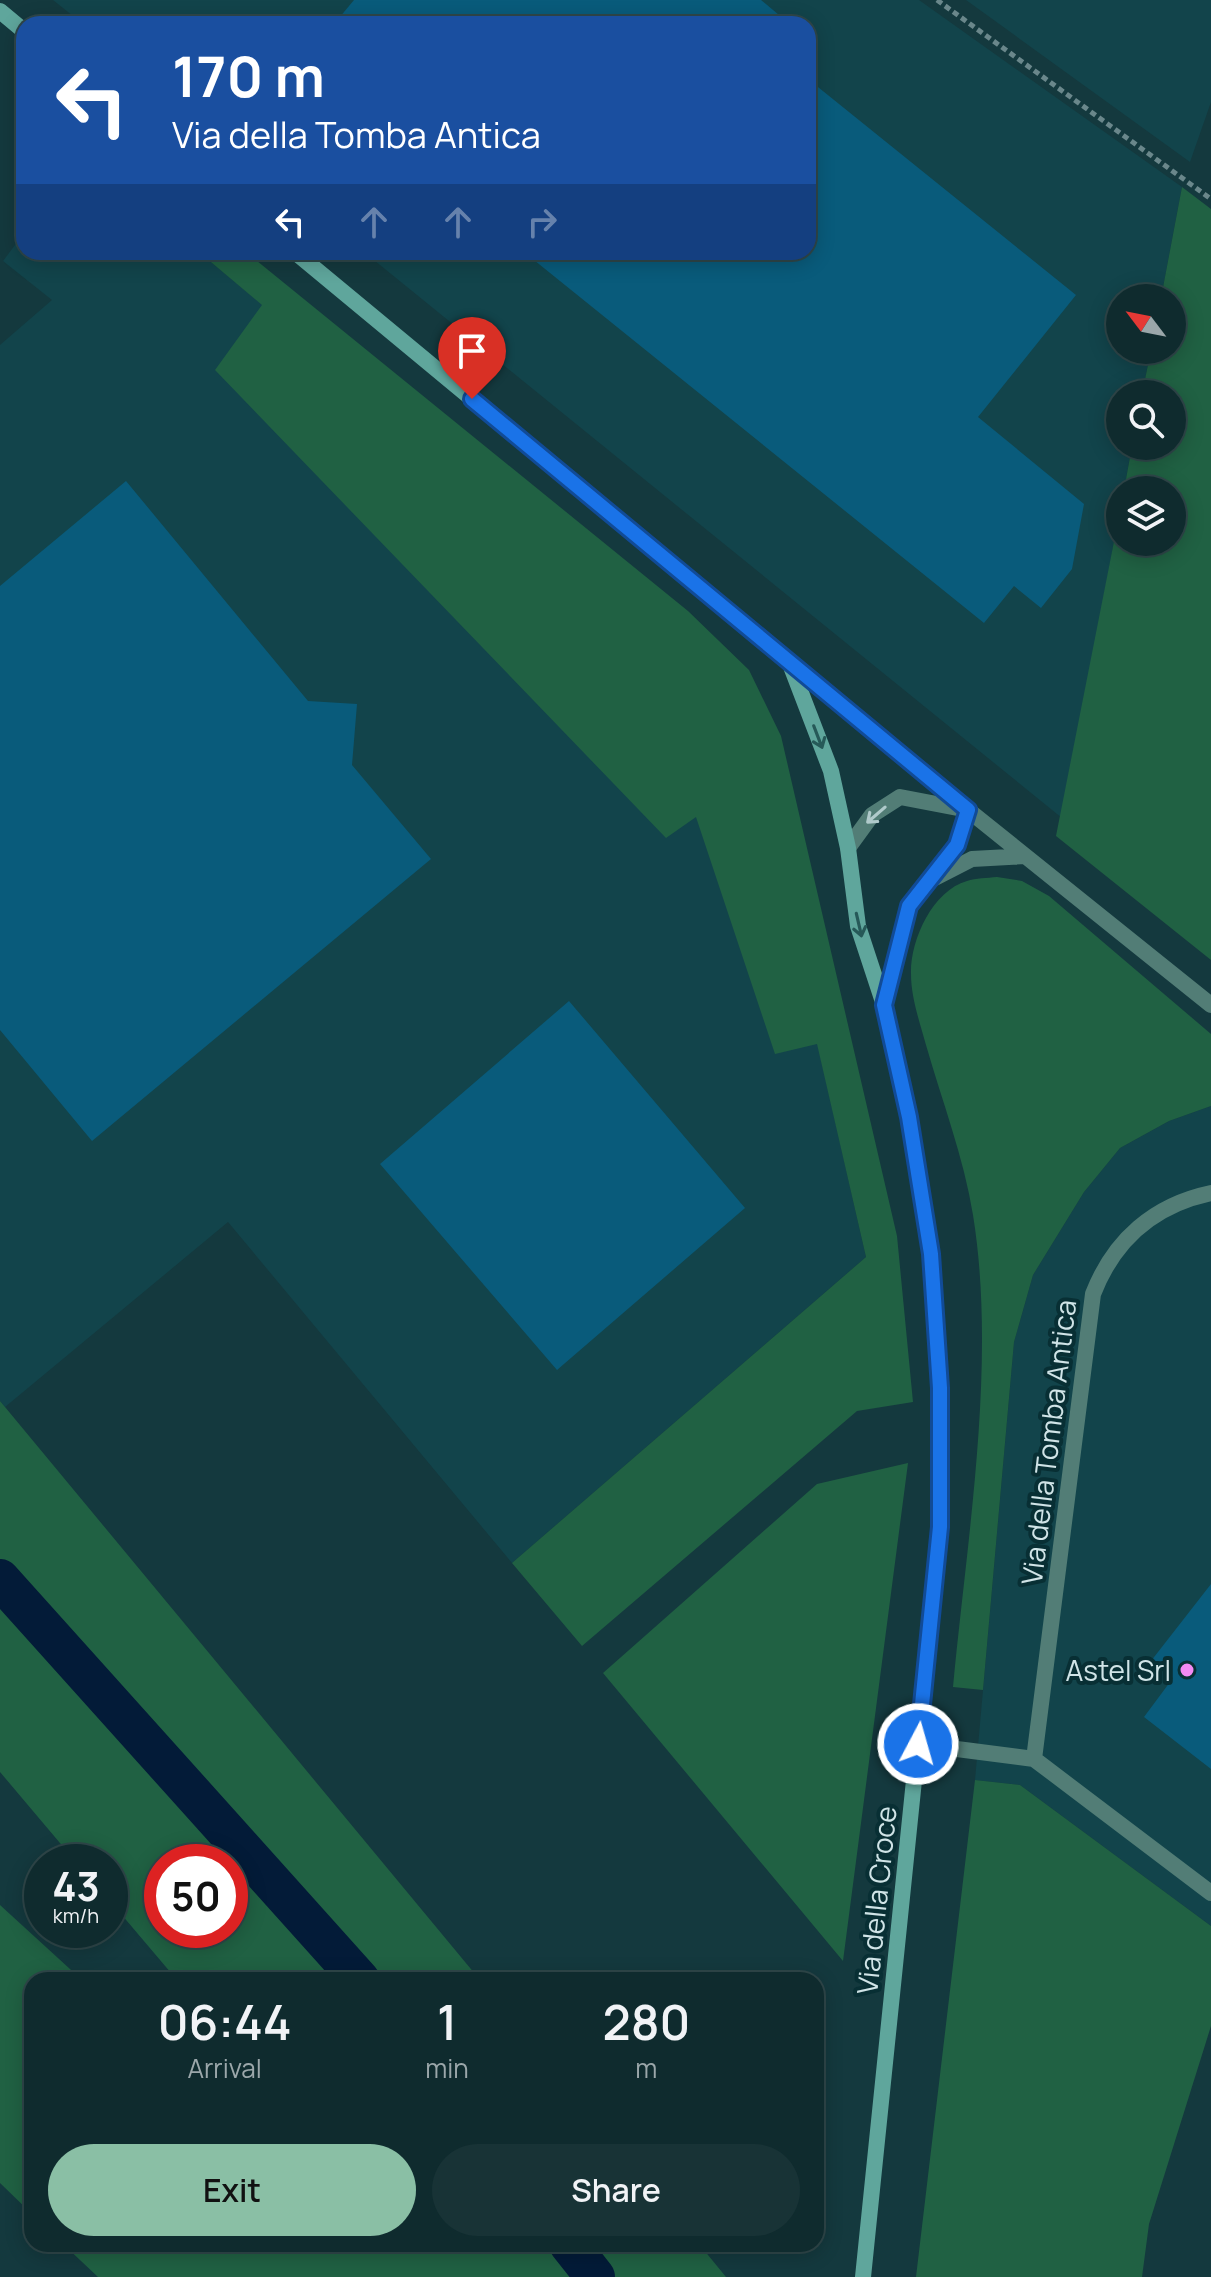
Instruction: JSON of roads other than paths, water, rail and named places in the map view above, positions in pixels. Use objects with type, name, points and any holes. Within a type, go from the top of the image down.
[{"type":"main road","points":[[0,11],[16,24]]},
{"type":"main road","points":[[305,260],[968,810]]},
{"type":"main road","name":"Via della Croce","points":[[790,664],[831,771],[848,848],[858,926],[884,1005],[909,1117],[931,1254],[940,1388],[940,1527],[863,2277]]},
{"type":"main road","name":"Via della Croce","points":[[884,1005],[909,906],[957,845],[968,810]]},
{"type":"street","points":[[848,848],[872,815],[900,797],[968,810],[1211,1005]]},
{"type":"street","name":"Via della Croce","points":[[933,879],[972,859],[1025,856]]},
{"type":"street","name":"Via della Tomba Antica","points":[[1034,1759],[1093,1294],[1105,1263],[1125,1238],[1178,1201],[1211,1193]]},
{"type":"street","points":[[918,1744],[1034,1759],[1211,1893]]},
{"type":"waterway","points":[[0,1579],[353,1972]]},
{"type":"waterway","points":[[575,2252],[595,2277]]},
{"type":"place","name":"Astel Srl","points":[[1187,1670]]}]
